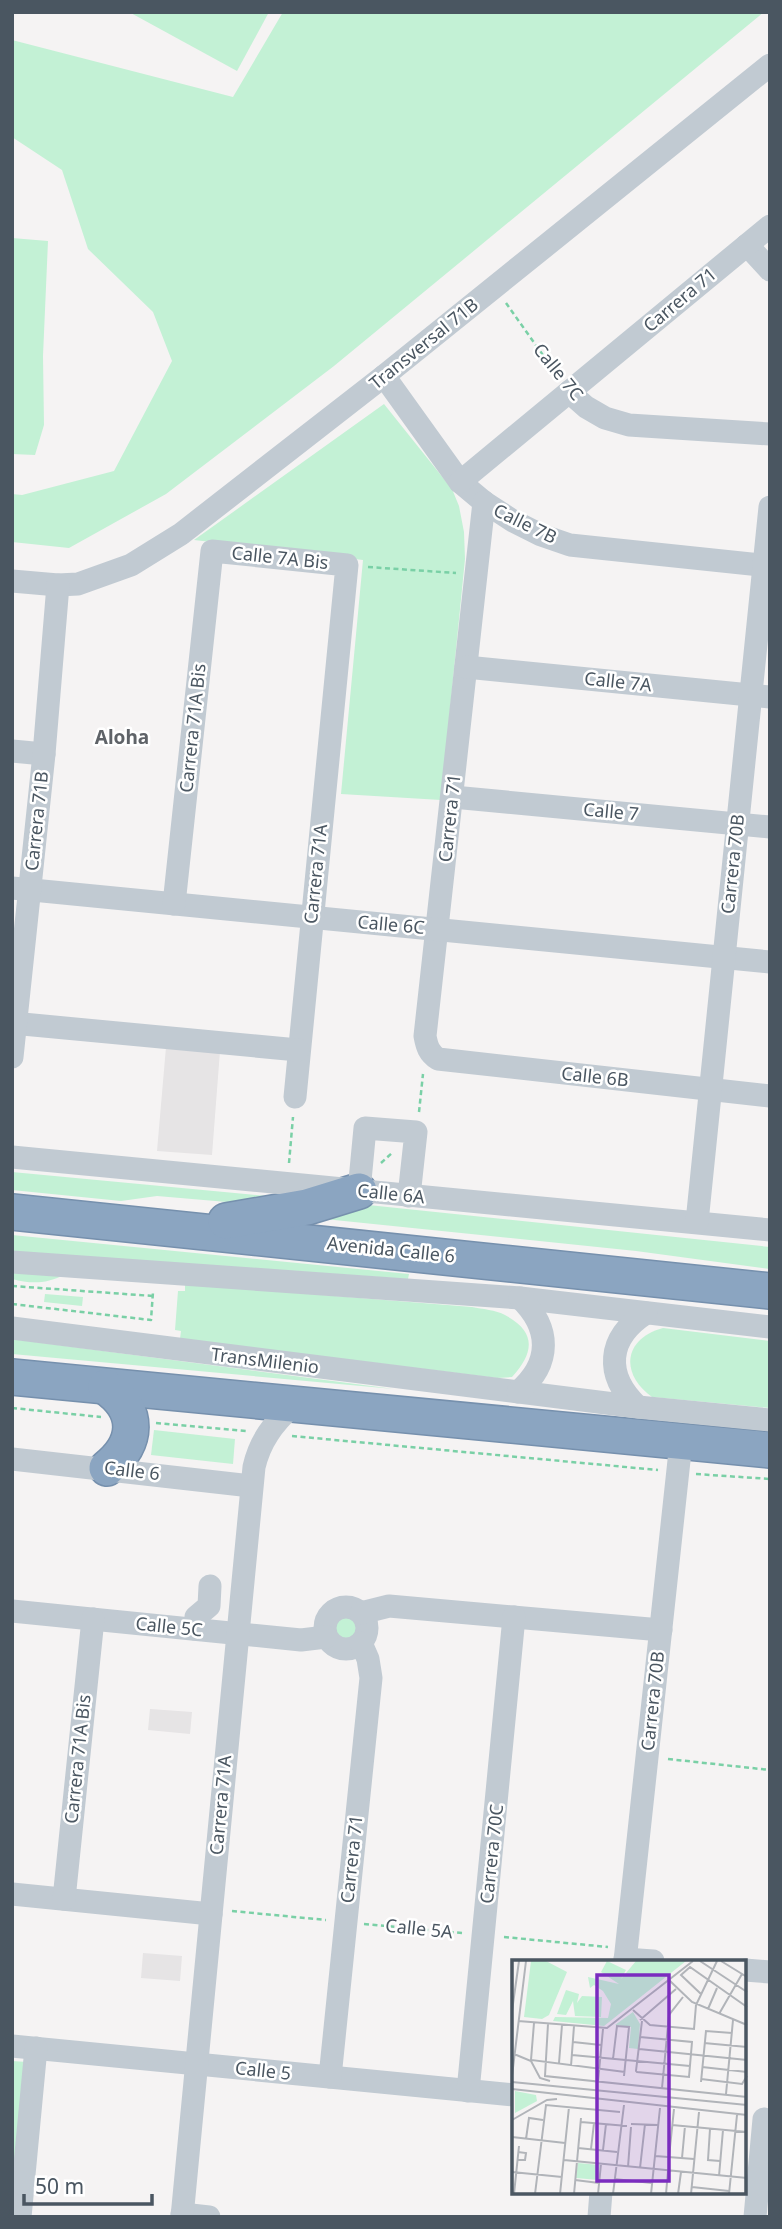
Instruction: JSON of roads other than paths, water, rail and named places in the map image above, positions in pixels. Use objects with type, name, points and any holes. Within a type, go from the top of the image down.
[{"type":"highway","points":[[180,1228],[296,1209],[339,1198],[360,1186]]},
{"type":"highway","name":"Avenida Calle 6","points":[[12,1212],[770,1291]]},
{"type":"highway","points":[[12,1377],[293,1405],[680,1457],[770,1450]]},
{"type":"highway","points":[[106,1387],[122,1401],[131,1420],[127,1447],[120,1458],[107,1468]]},
{"type":"street","name":"Transversal 71B","points":[[58,585],[78,584],[131,565],[209,514],[770,65]]},
{"type":"street","name":"Carrera 71","points":[[460,482],[770,226]]},
{"type":"street","points":[[747,245],[770,270]]},
{"type":"street","name":"Calle 7B","points":[[384,376],[460,482],[484,502],[531,530],[570,545],[767,565]]},
{"type":"street","name":"Calle 7C","points":[[569,392],[586,407],[605,418],[629,425],[770,434]]},
{"type":"street","name":"Carrera 71","points":[[426,1046],[484,502]]},
{"type":"street","name":"Carrera 70B","points":[[697,1222],[737,824],[760,696],[770,507]]},
{"type":"street","name":"Calle 7A Bis","points":[[212,551],[347,565]]},
{"type":"street","name":"Carrera 71A Bis","points":[[174,904],[212,551]]},
{"type":"street","name":"Carrera 71A","points":[[295,1097],[347,565]]},
{"type":"street","points":[[12,581],[58,585]]},
{"type":"street","name":"Carrera 71B","points":[[12,1057],[21,889],[44,754],[58,585]]},
{"type":"street","name":"Calle 7A","points":[[467,667],[760,696]]},
{"type":"street","points":[[12,751],[44,754]]},
{"type":"street","name":"Calle 7","points":[[453,797],[770,827]]},
{"type":"street","name":"Calle 6C","points":[[21,889],[770,962]]},
{"type":"street","points":[[14,1024],[298,1050]]},
{"type":"street","name":"Calle 6B","points":[[426,1046],[438,1059],[770,1096]]},
{"type":"street","points":[[360,1186],[365,1128],[416,1132],[409,1196]]},
{"type":"street","name":"Calle 6A","points":[[12,1157],[287,1184],[360,1186],[409,1196],[770,1230]]},
{"type":"street","points":[[12,1262],[520,1298],[770,1327]]},
{"type":"street","points":[[518,1392],[530,1382],[539,1368],[544,1338],[540,1322],[520,1298]]},
{"type":"street","points":[[638,1407],[626,1396],[618,1382],[614,1366],[615,1349],[632,1322],[646,1312]]},
{"type":"street","name":"TransMilenio","points":[[12,1328],[638,1407],[770,1420]]},
{"type":"street","name":"Carrera 71A","points":[[182,2216],[251,1486],[257,1454],[267,1433],[293,1405]]},
{"type":"street","name":"Carrera 70B","points":[[626,1956],[680,1457]]},
{"type":"street","name":"Calle 6","points":[[12,1459],[251,1486]]},
{"type":"street","points":[[195,1629],[197,1617],[209,1606],[210,1586]]},
{"type":"street","points":[[349,1606],[361,1613],[365,1618],[367,1631],[361,1643],[342,1649],[330,1643],[324,1624],[330,1612],[349,1606]]},
{"type":"street","points":[[361,1613],[389,1606],[661,1630]]},
{"type":"street","name":"Calle 5C","points":[[12,1611],[301,1640],[326,1637]]},
{"type":"street","name":"Carrera 70C","points":[[468,2091],[514,1617]]},
{"type":"street","name":"Carrera 71A Bis","points":[[64,1899],[93,1619]]},
{"type":"street","name":"Carrera 71","points":[[330,2077],[371,1678],[368,1659],[361,1643]]},
{"type":"street","points":[[12,1894],[211,1911]]},
{"type":"street","points":[[626,1956],[648,1960]]},
{"type":"street","points":[[747,1970],[770,1972]]},
{"type":"street","name":"Calle 5","points":[[12,2046],[512,2095]]},
{"type":"street","points":[[20,2217],[36,2048]]},
{"type":"street","points":[[755,2217],[760,2119]]},
{"type":"street","points":[[599,2217],[601,2194]]},
{"type":"street","points":[[182,2216],[209,2217]]},
{"type":"district","name":"Aloha","points":[[122,737]]}]
